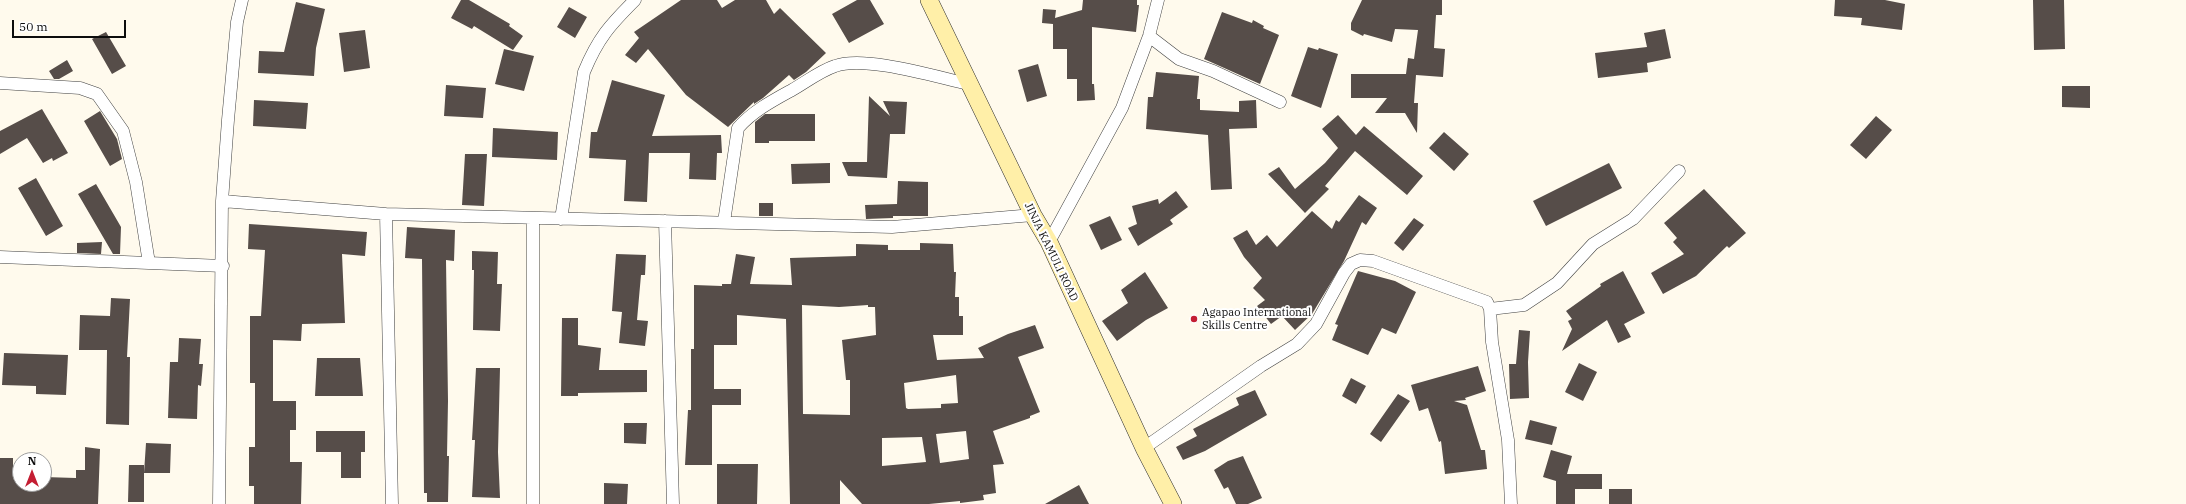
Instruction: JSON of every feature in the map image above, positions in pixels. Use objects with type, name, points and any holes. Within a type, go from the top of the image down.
[{"type":"main road","name":"JINJA KAMULI ROAD","points":[[929,0],[1033,215],[1049,242],[1144,448],[1173,504]]},
{"type":"street","points":[[219,504],[223,266],[222,201],[234,52],[242,0]]},
{"type":"street","points":[[560,219],[584,72],[593,49],[606,29],[635,0]]},
{"type":"street","points":[[1049,242],[1122,108],[1149,36],[1158,0]]},
{"type":"street","points":[[1149,36],[1179,59],[1213,71],[1280,102]]},
{"type":"street","points":[[724,222],[738,128],[748,116],[760,108],[835,66],[855,62],[879,65],[969,84]]},
{"type":"street","points":[[0,83],[80,88],[97,94],[122,131],[136,182],[149,263]]},
{"type":"street","points":[[1490,309],[1524,305],[1557,283],[1593,244],[1633,219],[1679,171]]},
{"type":"street","points":[[222,201],[386,214],[892,227],[1033,215]]},
{"type":"street","points":[[386,214],[392,504]]},
{"type":"street","points":[[532,218],[533,504]]},
{"type":"street","points":[[665,221],[673,504]]},
{"type":"street","points":[[0,257],[223,266]]},
{"type":"street","points":[[1144,448],[1260,366],[1297,344],[1316,324],[1344,273],[1352,264],[1360,260],[1373,261],[1479,298],[1486,302],[1490,309],[1492,342],[1508,440],[1511,504]]},
{"type":"building","points":[[461,0],[469,0],[510,24],[509,26],[523,36],[513,50],[474,26],[472,29],[451,18]]},
{"type":"building","points":[[681,0],[717,0],[722,8],[735,0],[766,0],[774,14],[780,8],[826,53],[806,72],[794,80],[789,75],[763,98],[754,104],[754,102],[728,127],[686,95],[648,49],[636,63],[625,55],[639,38],[634,32]]},
{"type":"building","points":[[857,0],[870,0],[884,24],[849,43],[832,14]]},
{"type":"building","points":[[1083,0],[1137,0],[1137,5],[1139,5],[1136,32],[1092,27],[1092,84],[1094,84],[1095,100],[1077,101],[1077,79],[1067,79],[1067,49],[1053,49],[1053,24],[1042,23],[1043,9],[1056,10],[1055,18],[1082,10]]},
{"type":"building","points":[[1362,0],[1442,0],[1442,15],[1436,15],[1434,48],[1445,49],[1443,77],[1416,75],[1414,103],[1418,103],[1417,133],[1405,113],[1375,113],[1387,98],[1351,98],[1351,74],[1406,74],[1408,58],[1414,59],[1418,30],[1395,29],[1392,42],[1364,34],[1363,36],[1351,30],[1351,23]]},
{"type":"building","points":[[1835,0],[1885,0],[1905,4],[1902,30],[1861,25],[1862,18],[1834,16]]},
{"type":"building","points":[[2033,0],[2064,0],[2065,49],[2034,50]]},
{"type":"building","points":[[296,2],[325,9],[316,48],[314,76],[258,73],[259,51],[284,52]]},
{"type":"building","points":[[569,7],[587,17],[575,38],[557,27]]},
{"type":"building","points":[[1222,12],[1252,23],[1253,20],[1264,26],[1263,28],[1279,35],[1260,84],[1204,59]]},
{"type":"building","points":[[1665,29],[1671,58],[1647,63],[1648,72],[1598,78],[1595,53],[1647,47],[1644,33]]},
{"type":"building","points":[[365,30],[370,68],[344,72],[339,33]]},
{"type":"building","points":[[106,32],[126,66],[112,74],[92,39]]},
{"type":"building","points":[[1308,47],[1318,50],[1319,48],[1338,54],[1321,108],[1291,96]]},
{"type":"building","points":[[504,49],[534,56],[524,91],[495,84]]},
{"type":"building","points":[[67,60],[73,71],[59,79],[54,79],[49,71]]},
{"type":"building","points":[[1038,64],[1047,96],[1027,102],[1018,70]]},
{"type":"building","points":[[1156,72],[1199,76],[1197,99],[1200,99],[1200,110],[1239,112],[1239,101],[1256,100],[1257,128],[1229,129],[1232,189],[1211,190],[1208,135],[1146,129],[1148,97],[1153,97]]},
{"type":"building","points":[[612,80],[665,95],[652,136],[721,135],[722,153],[717,153],[716,180],[689,179],[690,153],[649,153],[647,202],[624,201],[626,160],[589,158],[591,132],[597,132]]},
{"type":"building","points":[[446,85],[486,88],[483,118],[444,116]]},
{"type":"building","points":[[2062,86],[2090,86],[2090,108],[2062,107]]},
{"type":"building","points":[[869,96],[890,116],[883,101],[907,102],[905,134],[890,134],[887,178],[848,176],[842,162],[867,162]]},
{"type":"building","points":[[254,100],[308,103],[306,129],[253,126]]},
{"type":"building","points":[[42,109],[68,153],[53,161],[52,158],[43,163],[27,138],[0,154],[0,131]]},
{"type":"building","points":[[100,111],[117,139],[122,159],[110,166],[84,121]]},
{"type":"building","points":[[765,114],[815,114],[815,141],[769,141],[769,143],[755,143],[755,122]]},
{"type":"building","points":[[1338,115],[1356,135],[1364,126],[1423,176],[1407,195],[1355,151],[1325,186],[1329,189],[1305,213],[1268,174],[1279,167],[1295,189],[1325,163],[1338,148],[1322,129]]},
{"type":"building","points":[[1876,116],[1892,130],[1866,159],[1850,145]]},
{"type":"building","points":[[493,128],[558,132],[557,160],[492,157]]},
{"type":"building","points":[[1444,132],[1469,154],[1454,171],[1429,148]]},
{"type":"building","points":[[465,154],[487,154],[484,206],[462,205]]},
{"type":"building","points":[[830,163],[830,183],[792,184],[791,164]]},
{"type":"building","points":[[1609,163],[1622,188],[1546,226],[1533,201]]},
{"type":"building","points":[[36,178],[63,226],[46,236],[18,188]]},
{"type":"building","points":[[898,181],[928,182],[928,216],[893,216],[893,218],[866,219],[865,205],[897,204]]},
{"type":"building","points":[[96,184],[121,227],[120,254],[113,254],[78,194]]},
{"type":"building","points":[[1704,189],[1746,233],[1729,248],[1727,246],[1696,276],[1663,294],[1651,273],[1684,254],[1673,242],[1677,238],[1664,223]]},
{"type":"building","points":[[1176,191],[1188,207],[1170,220],[1173,224],[1138,246],[1128,228],[1137,224],[1132,206],[1158,199],[1159,204]]},
{"type":"building","points":[[1359,195],[1377,208],[1366,225],[1362,222],[1344,261],[1312,314],[1295,330],[1282,316],[1271,324],[1257,306],[1265,300],[1253,288],[1262,278],[1244,257],[1233,238],[1247,230],[1256,245],[1267,235],[1277,247],[1312,211],[1332,229],[1336,220],[1339,222]]},
{"type":"building","points":[[759,203],[773,203],[773,216],[759,216]]},
{"type":"building","points":[[1110,216],[1122,240],[1101,250],[1089,225]]},
{"type":"building","points":[[1414,218],[1424,225],[1403,251],[1394,243]]},
{"type":"building","points":[[249,224],[367,232],[365,256],[342,254],[345,323],[302,324],[301,341],[273,340],[273,401],[296,401],[296,430],[290,430],[290,462],[302,462],[301,504],[254,504],[254,486],[249,486],[249,447],[255,447],[255,383],[250,383],[250,316],[261,316],[265,250],[248,249]]},
{"type":"building","points":[[407,227],[455,230],[454,261],[446,260],[448,401],[447,456],[449,456],[448,502],[427,502],[427,493],[424,493],[422,259],[405,258]]},
{"type":"building","points":[[102,242],[101,254],[77,253],[77,243]]},
{"type":"building","points":[[920,243],[953,244],[954,272],[956,272],[955,297],[959,297],[959,316],[963,316],[963,335],[933,335],[937,360],[984,358],[978,348],[1008,334],[1035,325],[1044,348],[1018,357],[1040,412],[1030,416],[1030,418],[993,431],[1004,464],[993,465],[996,493],[983,495],[984,500],[960,503],[960,501],[929,504],[862,504],[840,480],[840,504],[790,504],[786,319],[737,315],[737,345],[714,345],[714,389],[741,389],[741,405],[712,405],[712,465],[685,465],[688,410],[691,410],[691,349],[694,349],[694,285],[722,286],[722,284],[731,284],[736,254],[755,257],[750,284],[792,285],[790,258],[856,256],[856,244],[888,245],[888,250],[920,250]],"holes":[[[802,305],[839,307],[868,305],[868,307],[875,307],[876,335],[842,340],[846,380],[850,380],[850,415],[803,414]],[[956,375],[958,403],[941,404],[941,408],[908,409],[906,408],[904,383]],[[966,431],[969,459],[940,463],[936,434]],[[922,437],[926,462],[882,466],[882,438]]]},
{"type":"building","points":[[472,251],[498,252],[497,284],[502,284],[500,331],[473,330],[474,270],[472,270]]},
{"type":"building","points":[[616,254],[646,255],[645,275],[641,275],[637,320],[648,321],[645,346],[619,343],[622,312],[612,311]]},
{"type":"building","points":[[1358,271],[1395,281],[1416,292],[1396,334],[1382,328],[1368,355],[1332,340],[1338,325],[1335,324]]},
{"type":"building","points":[[1623,271],[1645,313],[1624,324],[1631,337],[1618,343],[1607,320],[1562,351],[1572,329],[1568,321],[1572,319],[1566,311],[1601,286],[1600,284]]},
{"type":"building","points":[[1145,272],[1168,308],[1146,320],[1117,341],[1102,321],[1128,303],[1121,290]]},
{"type":"building","points":[[111,298],[130,299],[127,357],[130,357],[129,425],[106,424],[107,350],[79,350],[80,315],[110,316]]},
{"type":"building","points":[[562,318],[578,318],[578,345],[601,348],[599,370],[647,370],[647,392],[578,393],[578,396],[561,396]]},
{"type":"building","points":[[1519,330],[1530,331],[1528,362],[1529,398],[1510,399],[1509,364],[1516,364]]},
{"type":"building","points":[[179,338],[201,339],[199,364],[203,364],[201,386],[198,385],[197,419],[168,418],[170,362],[178,362]]},
{"type":"building","points":[[4,353],[68,355],[66,395],[36,394],[36,386],[2,385]]},
{"type":"building","points":[[317,358],[360,358],[363,396],[315,396]]},
{"type":"building","points":[[1579,363],[1597,372],[1583,401],[1565,392]]},
{"type":"building","points":[[1478,366],[1486,391],[1465,398],[1466,400],[1454,401],[1467,405],[1481,450],[1485,450],[1487,469],[1445,474],[1441,441],[1439,442],[1428,408],[1419,411],[1411,385]]},
{"type":"building","points":[[476,368],[500,368],[498,452],[500,498],[472,497],[475,440],[472,440]]},
{"type":"building","points":[[1351,378],[1366,386],[1356,404],[1342,396]]},
{"type":"building","points":[[1255,390],[1267,415],[1205,451],[1183,460],[1176,447],[1197,436],[1193,429],[1239,405],[1236,398]]},
{"type":"building","points":[[1398,394],[1410,401],[1381,442],[1370,434]]},
{"type":"building","points":[[1530,420],[1557,427],[1552,445],[1525,439]]},
{"type":"building","points":[[624,423],[647,423],[646,444],[624,443]]},
{"type":"building","points":[[316,431],[365,431],[365,452],[361,452],[361,478],[341,478],[341,452],[316,452]]},
{"type":"building","points":[[146,443],[171,444],[170,473],[144,473]]},
{"type":"building","points":[[85,447],[100,449],[98,504],[0,504],[0,458],[12,458],[12,492],[52,492],[52,477],[76,478],[76,470],[85,470]]},
{"type":"building","points":[[1551,450],[1572,456],[1567,474],[1602,474],[1602,489],[1575,489],[1575,504],[1556,504],[1556,481],[1543,477]]},
{"type":"building","points":[[1243,456],[1262,498],[1248,504],[1236,504],[1228,487],[1224,489],[1214,470],[1228,461]]},
{"type":"building","points":[[717,464],[758,464],[757,504],[717,504]]},
{"type":"building","points":[[129,465],[144,465],[144,502],[128,502]]},
{"type":"building","points":[[604,483],[628,484],[627,504],[604,504]]},
{"type":"building","points":[[1079,485],[1089,504],[1045,504]]},
{"type":"building","points":[[1609,489],[1632,489],[1632,504],[1609,504]]},
{"type":"place","name":"Agapao International Skills Centre","points":[[1194,319]]}]
